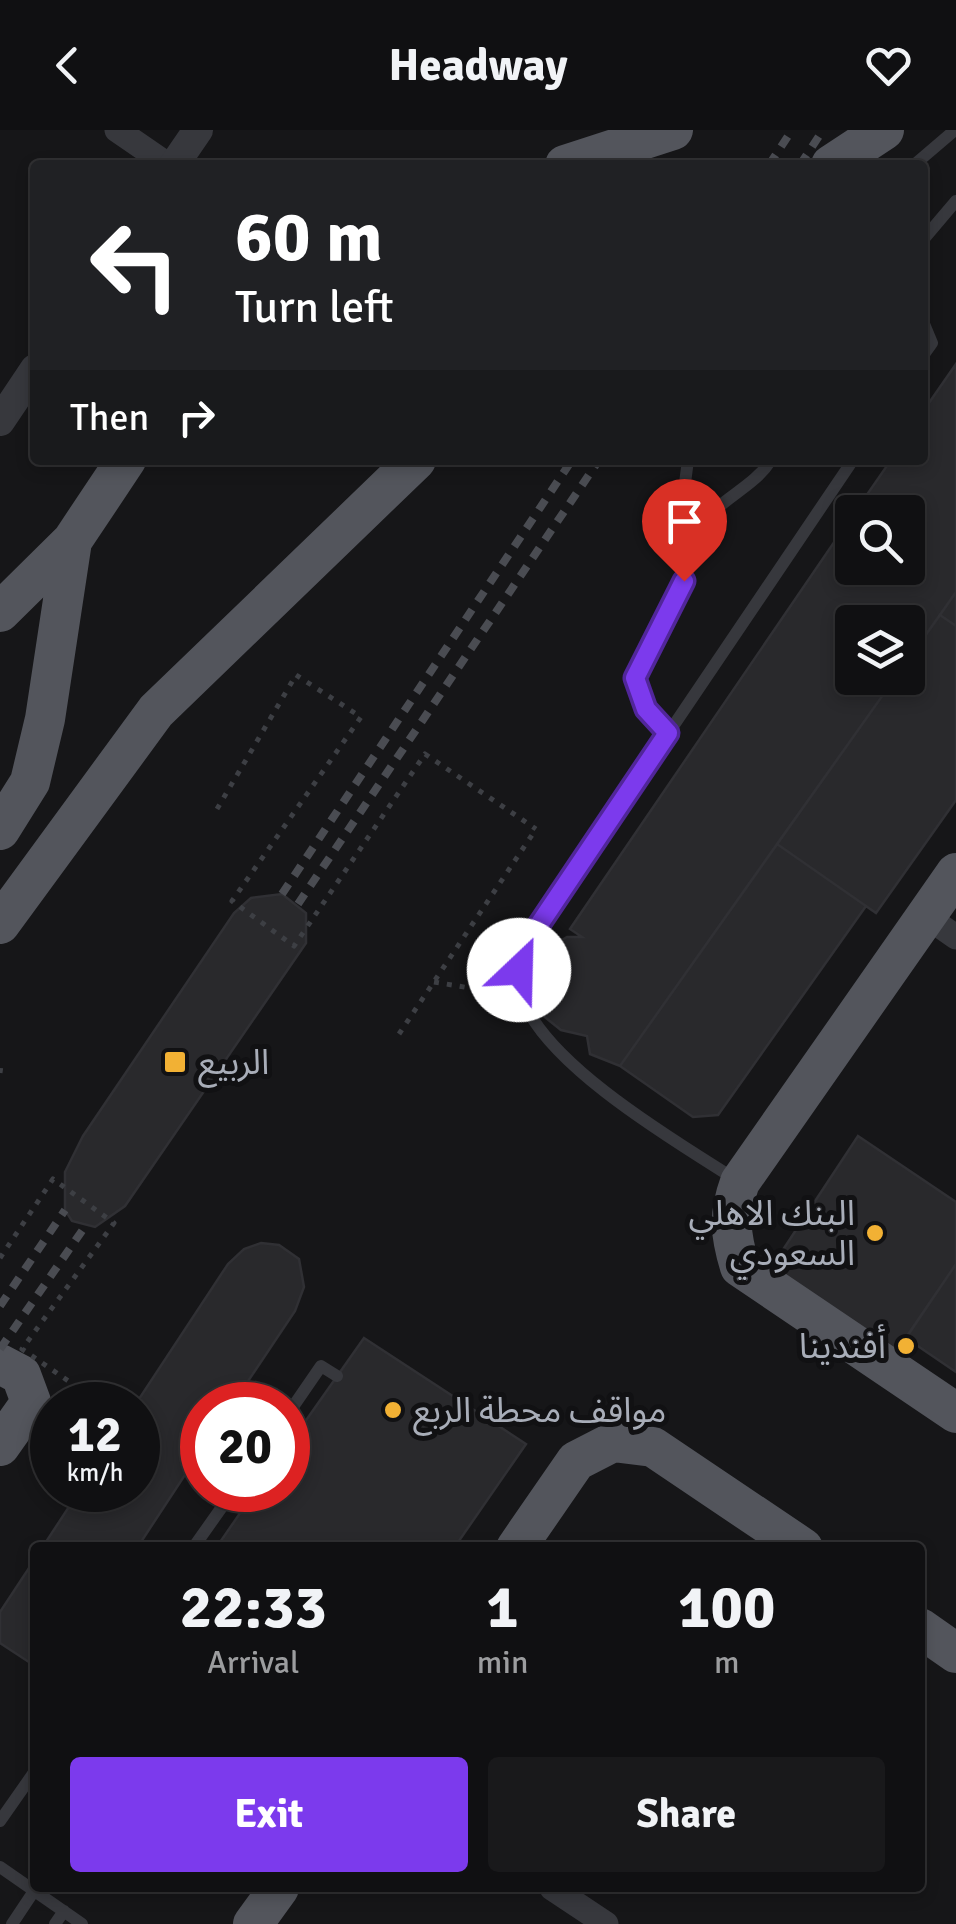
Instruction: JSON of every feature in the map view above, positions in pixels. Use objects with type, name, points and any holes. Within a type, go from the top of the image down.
[{"type":"main road","points":[[580,160],[673,130]]},
{"type":"main road","points":[[839,160],[884,130]]},
{"type":"main road","points":[[0,612],[72,541],[123,465]]},
{"type":"main road","points":[[0,924],[156,711],[411,465]]},
{"type":"main road","points":[[0,830],[30,782],[42,735],[72,541]]},
{"type":"main road","points":[[956,873],[941,927],[740,1182],[729,1212],[730,1236],[740,1267],[956,1413]]},
{"type":"main road","points":[[0,1364],[21,1375],[31,1402],[0,1446]]},
{"type":"main road","points":[[520,1542],[576,1461],[613,1442],[653,1447],[795,1542]]},
{"type":"main road","points":[[925,1631],[956,1653]]},
{"type":"main road","points":[[253,1924],[276,1892]]},
{"type":"street","points":[[117,130],[163,160]]},
{"type":"street","points":[[175,160],[198,130]]},
{"type":"street","points":[[0,421],[18,378]]},
{"type":"street","points":[[558,1892],[606,1924]]},
{"type":"lane","points":[[920,160],[955,130]]},
{"type":"lane","points":[[928,234],[956,201]]},
{"type":"lane","points":[[687,465],[685,483],[702,523]]},
{"type":"lane","points":[[668,733],[646,709],[635,678],[684,581],[702,523],[768,465]]},
{"type":"lane","points":[[740,1182],[609,1094],[549,1042],[522,997],[519,970],[526,944],[850,465]]},
{"type":"lane","points":[[310,1383],[322,1366],[337,1376]]},
{"type":"lane","points":[[197,1542],[218,1512]]},
{"type":"lane","points":[[0,1821],[30,1778]]},
{"type":"lane","points":[[2,1871],[30,1888]]},
{"type":"lane","points":[[12,1924],[33,1892]]},
{"type":"lane","points":[[36,1892],[82,1924]]},
{"type":"lane","points":[[55,1924],[64,1911]]},
{"type":"path","points":[[217,809],[296,675],[362,717],[232,901],[294,946],[425,754],[536,830],[399,1034]]},
{"type":"path","points":[[434,982],[522,997]]},
{"type":"path","points":[[0,1073],[1,1065]]},
{"type":"path","points":[[0,1258],[53,1179],[114,1222],[22,1349],[70,1382]]},
{"type":"building","points":[[956,364],[956,592],[925,636],[925,605],[835,605],[835,695],[883,695],[620,1066],[590,1054],[587,1036],[561,1030],[536,1010],[532,978],[536,963],[546,950],[567,937],[582,937],[570,929],[835,541],[835,585],[925,585],[925,495],[867,495],[888,465],[928,465],[928,404]]},
{"type":"building","points":[[956,592],[956,626],[940,615]]},
{"type":"building","points":[[940,615],[956,626],[956,800],[876,913],[777,844],[883,695],[925,695],[925,636]]},
{"type":"building","points":[[777,844],[866,906],[718,1115],[693,1117],[620,1066]]},
{"type":"building","name":"الربيع","points":[[282,894],[306,913],[306,943],[125,1206],[95,1227],[72,1221],[65,1210],[65,1172],[83,1136],[234,913],[251,898]]},
{"type":"building","name":"البنك الاهلي السعودي","points":[[858,1136],[956,1202],[956,1264],[894,1355],[769,1271]]},
{"type":"building","points":[[261,1243],[279,1245],[299,1259],[304,1287],[295,1311],[247,1382],[180,1382],[180,1483],[141,1542],[46,1542],[66,1512],[160,1512],[160,1382],[150,1382],[228,1264],[244,1249]]},
{"type":"building","points":[[956,1264],[956,1372],[906,1338]]},
{"type":"building","name":"مواقف محطة الربع","points":[[364,1338],[526,1444],[458,1542],[220,1542],[241,1512],[310,1512],[310,1415]]},
{"type":"building","points":[[30,1567],[30,1663],[0,1643],[0,1612]]},
{"type":"railway","points":[[772,160],[792,130]]},
{"type":"railway","points":[[803,160],[823,130]]},
{"type":"railway","points":[[282,894],[569,465]]},
{"type":"railway","points":[[298,904],[596,465]]},
{"type":"railway","points":[[0,1306],[65,1210]]},
{"type":"railway","points":[[0,1349],[84,1228]]},
{"type":"place","name":"الربيع","points":[[175,1062]]},
{"type":"place","name":"البنك الاهلي السعودي","points":[[875,1233]]},
{"type":"place","name":"أفندينا","points":[[906,1346]]},
{"type":"place","name":"مواقف محطة الربع","points":[[393,1410]]},
{"type":"route","points":[[519,970],[526,944],[668,733],[646,709],[635,678],[684,581]]}]
